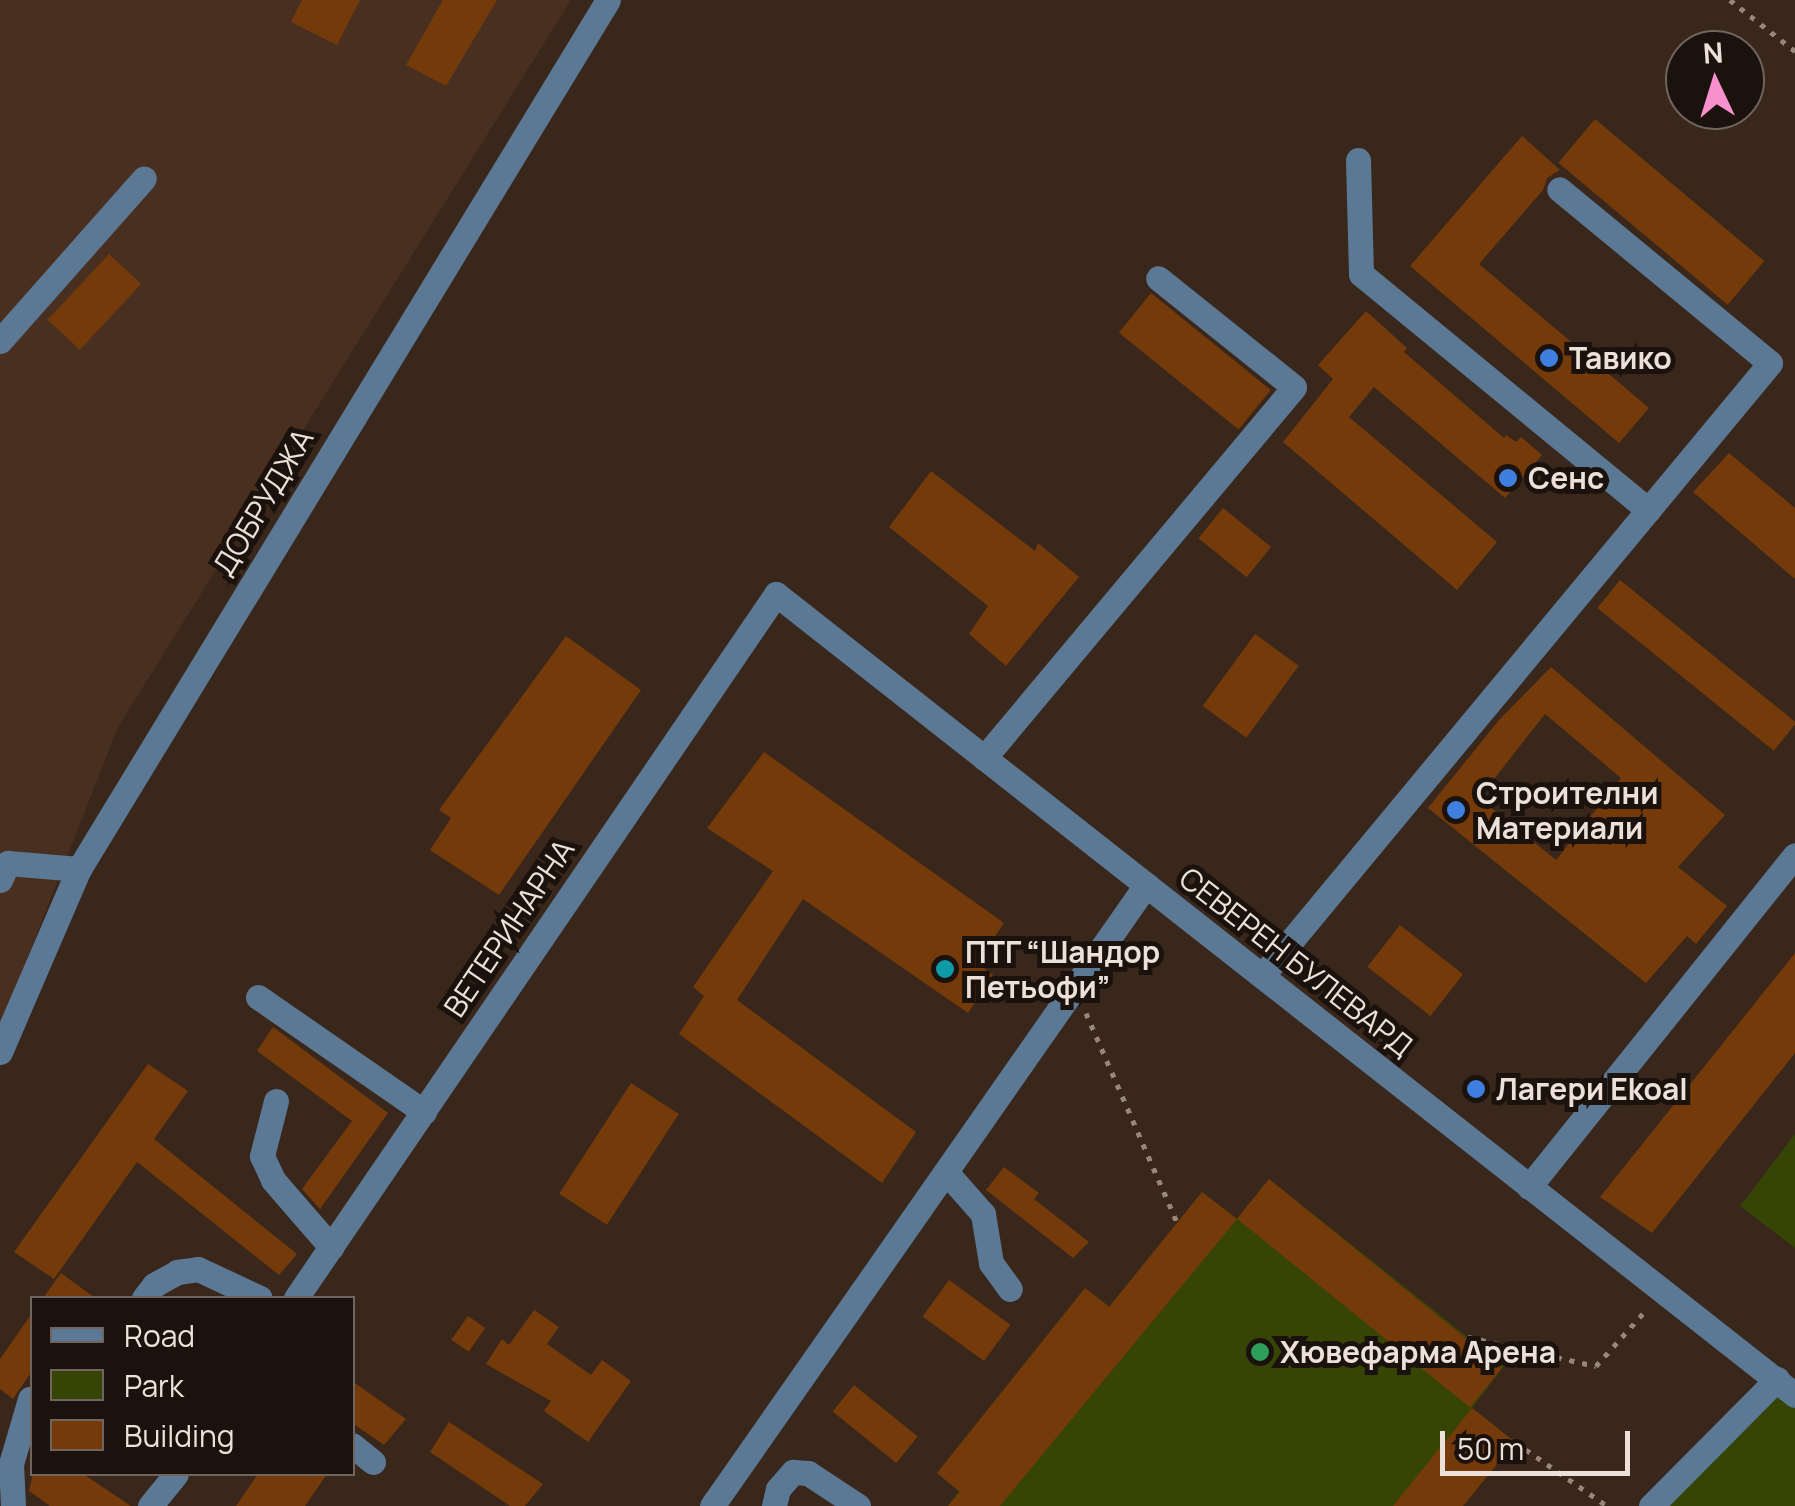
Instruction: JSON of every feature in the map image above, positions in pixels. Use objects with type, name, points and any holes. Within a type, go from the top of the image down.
[{"type":"street","name":"ДОБРУДЖА","points":[[0,1052],[5,1017],[79,869],[608,0]]},
{"type":"street","points":[[1358,160],[1361,274],[1648,510]]},
{"type":"street","points":[[0,342],[144,178]]},
{"type":"street","points":[[1262,976],[1770,363],[1559,190]]},
{"type":"street","points":[[984,758],[1294,387],[1158,278]]},
{"type":"street","name":"СЕВЕРЕН БУЛЕВАРД","points":[[776,594],[1786,1387]]},
{"type":"street","name":"ВЕТЕРИНАРНА","points":[[297,1296],[776,594]]},
{"type":"street","points":[[1529,1187],[1795,855]]},
{"type":"street","points":[[0,880],[8,863],[79,869]]},
{"type":"street","points":[[712,1506],[1146,885]]},
{"type":"street","points":[[258,997],[424,1112]]},
{"type":"street","points":[[276,1101],[262,1156],[274,1180],[331,1247]]},
{"type":"street","points":[[946,1172],[983,1214],[991,1263],[1010,1289]]},
{"type":"street","points":[[146,1296],[176,1272],[198,1269],[256,1296]]},
{"type":"street","points":[[1651,1506],[1786,1387]]},
{"type":"street","points":[[14,1506],[11,1464],[30,1398]]},
{"type":"street","points":[[739,1467],[776,1498],[792,1472],[808,1473],[858,1506]]},
{"type":"street","points":[[150,1506],[174,1476]]},
{"type":"path","points":[[1730,0],[1795,50]]},
{"type":"path","points":[[1075,987],[1177,1222]]},
{"type":"path","points":[[1468,1337],[1596,1366],[1663,1291]]},
{"type":"path","points":[[1515,1442],[1607,1506]]},
{"type":"shaded area","points":[[0,0],[571,0],[118,727],[0,1027]]},
{"type":"green space","points":[[1795,1134],[1795,1248],[1740,1206]]},
{"type":"green space","name":"Хювефарма Арена","points":[[1269,1179],[1504,1366],[1472,1408],[1515,1442],[1463,1506],[948,1506],[959,1491],[937,1473],[1085,1288],[1110,1307],[1202,1192],[1237,1219]]},
{"type":"green space","points":[[1767,1384],[1795,1408],[1795,1506],[1650,1506]]},
{"type":"building","points":[[302,0],[360,0],[337,45],[291,22]]},
{"type":"building","points":[[443,0],[497,0],[446,86],[406,65]]},
{"type":"building","points":[[1595,119],[1764,261],[1728,305],[1558,163]]},
{"type":"building","points":[[1522,136],[1560,170],[1547,178],[1543,190],[1479,264],[1649,408],[1619,443],[1410,266]]},
{"type":"building","points":[[109,254],[141,284],[80,350],[48,320]]},
{"type":"building","points":[[1151,293],[1271,390],[1239,430],[1119,333]]},
{"type":"building","points":[[1366,311],[1407,348],[1404,352],[1504,438],[1506,435],[1516,442],[1521,437],[1542,455],[1505,498],[1374,387],[1349,417],[1497,542],[1457,590],[1283,442],[1333,379],[1318,365]]},
{"type":"building","points":[[1729,453],[1795,508],[1795,579],[1693,492]]},
{"type":"building","points":[[931,471],[1035,551],[1038,543],[1079,577],[1006,666],[969,634],[988,606],[889,527]]},
{"type":"building","points":[[1223,508],[1271,547],[1247,577],[1198,538]]},
{"type":"building","points":[[1620,580],[1795,722],[1774,751],[1597,608]]},
{"type":"building","points":[[1255,634],[1299,666],[1246,738],[1203,706]]},
{"type":"building","points":[[566,636],[641,690],[499,895],[430,850],[451,818],[439,810]]},
{"type":"building","points":[[1551,667],[1725,815],[1678,867],[1727,906],[1696,944],[1687,936],[1646,983],[1428,808],[1499,720]],"holes":[[[1545,714],[1621,778],[1556,860],[1479,798]]]},
{"type":"building","name":"ПТГ “Шандор Петьофи”","points":[[764,752],[1004,923],[977,963],[993,975],[968,1013],[803,899],[737,1000],[916,1132],[882,1183],[679,1034],[704,996],[693,987],[773,871],[707,828]]},
{"type":"building","points":[[1400,925],[1463,974],[1430,1016],[1367,967]]},
{"type":"building","points":[[1795,953],[1795,1053],[1652,1233],[1600,1197]]},
{"type":"building","points":[[273,1027],[388,1113],[320,1209],[302,1189],[352,1121],[257,1051]]},
{"type":"building","points":[[148,1064],[188,1091],[154,1139],[297,1254],[279,1275],[137,1162],[54,1279],[14,1252]]},
{"type":"building","points":[[631,1083],[679,1114],[607,1225],[559,1194]]},
{"type":"building","points":[[1004,1167],[1039,1193],[1034,1199],[1089,1242],[1073,1258],[986,1190]]},
{"type":"building","points":[[1269,1179],[1502,1368],[1470,1407],[1237,1219]]},
{"type":"building","points":[[1202,1192],[1237,1219],[1000,1506],[948,1506],[960,1492],[937,1473],[1085,1288],[1109,1307]]},
{"type":"building","points":[[61,1273],[92,1296],[44,1296]]},
{"type":"building","points":[[949,1280],[1010,1325],[984,1361],[923,1316]]},
{"type":"building","points":[[534,1310],[559,1327],[547,1344],[591,1375],[602,1360],[631,1381],[588,1442],[544,1411],[551,1401],[486,1364],[502,1339],[509,1345]]},
{"type":"building","points":[[30,1316],[30,1374],[13,1399],[0,1389],[0,1359]]},
{"type":"building","points":[[468,1316],[485,1328],[469,1352],[451,1340]]},
{"type":"building","points":[[355,1383],[406,1419],[384,1445],[355,1425]]},
{"type":"building","points":[[854,1385],[918,1437],[896,1463],[833,1411]]},
{"type":"building","points":[[1472,1408],[1515,1442],[1463,1506],[1393,1506]]},
{"type":"building","points":[[449,1422],[543,1484],[525,1506],[510,1506],[430,1452]]},
{"type":"building","points":[[33,1476],[86,1476],[131,1506],[50,1506],[29,1491]]},
{"type":"building","points":[[257,1476],[326,1476],[305,1506],[236,1506]]},
{"type":"place","name":"Тавико","points":[[1549,358]]},
{"type":"place","name":"Сенс","points":[[1508,478]]},
{"type":"place","name":"Строителни Материали","points":[[1456,810]]},
{"type":"place","name":"ПТГ “Шандор Петьофи”","points":[[945,969]]},
{"type":"place","name":"Лагери Ekoal","points":[[1476,1089]]},
{"type":"place","name":"Хювефарма Арена","points":[[1260,1352]]}]
